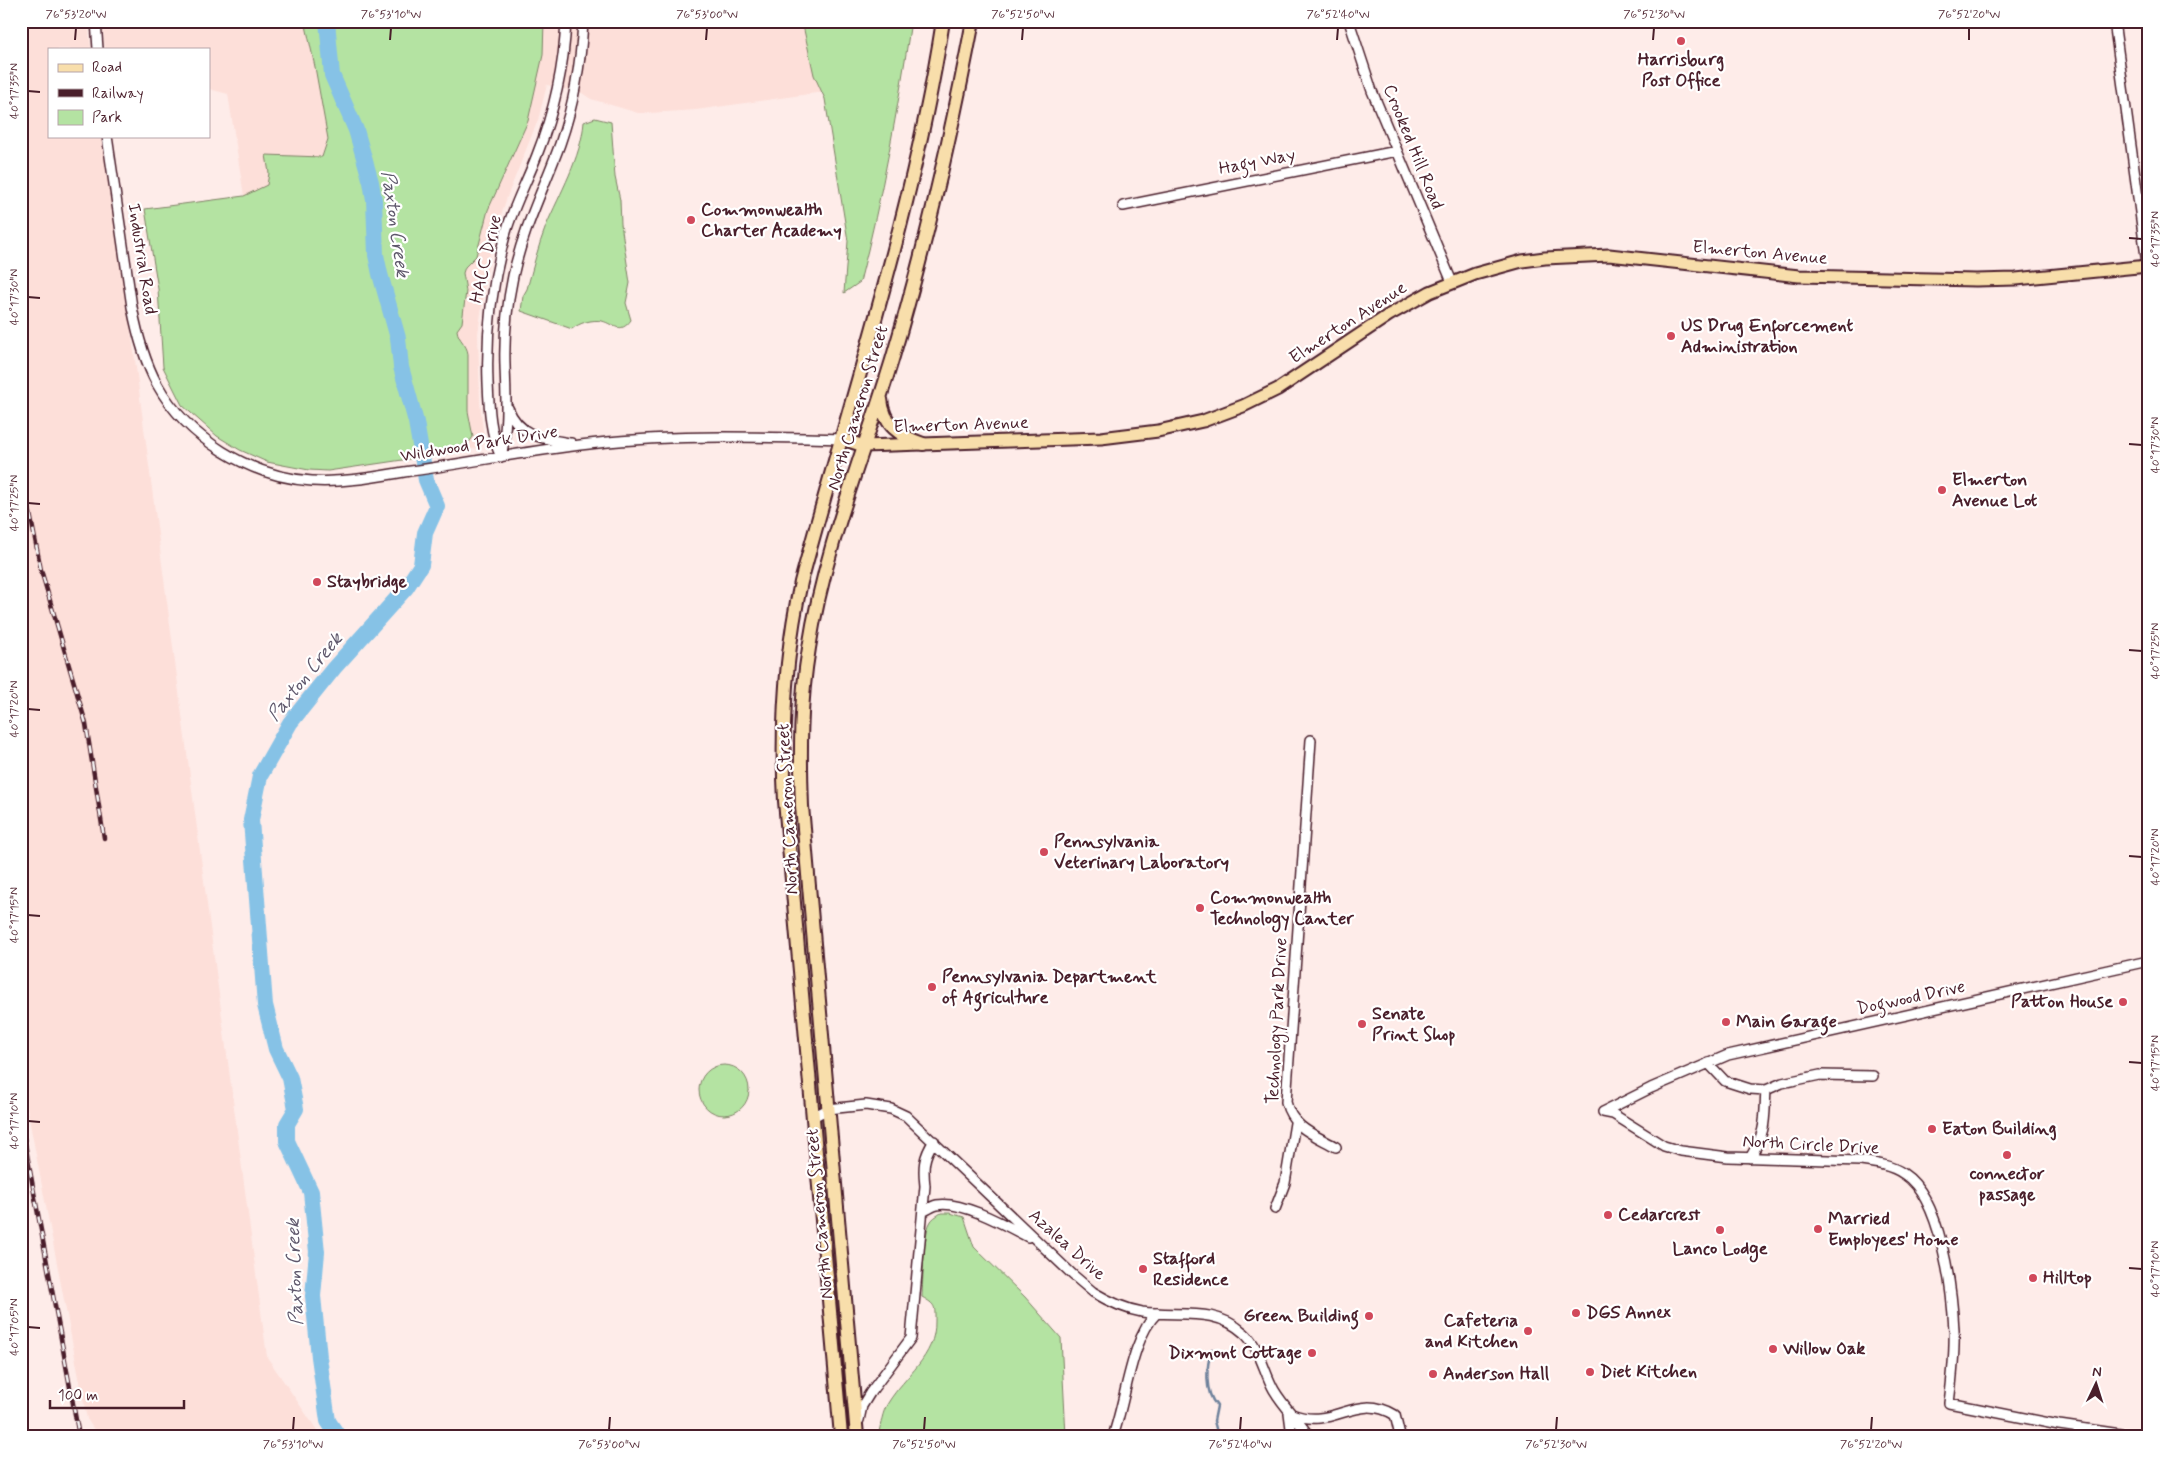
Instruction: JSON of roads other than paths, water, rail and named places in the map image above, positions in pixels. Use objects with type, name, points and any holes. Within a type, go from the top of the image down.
[{"type":"highway","name":"North Cameron Street","points":[[841,1436],[785,801],[784,702],[788,655],[798,598],[901,228],[922,139],[943,21]]},
{"type":"highway","name":"North Cameron Street","points":[[857,1433],[802,806],[801,719],[814,622],[827,569],[912,291],[934,207],[973,21]]},
{"type":"highway","points":[[881,396],[883,412],[890,425],[903,436],[923,444]]},
{"type":"main road","name":"Elmerton Avenue","points":[[842,439],[864,446],[1101,438],[1158,431],[1204,421],[1243,406],[1278,389],[1389,314],[1452,282],[1522,262],[1589,255],[1628,256],[1740,271],[1799,276],[1966,280],[2016,279],[2147,268]]},
{"type":"street","points":[[96,21],[98,48]]},
{"type":"street","name":"HACC Drive","points":[[501,457],[494,442],[488,387],[488,343],[492,297],[507,231],[549,119],[560,73],[566,21]]},
{"type":"street","name":"HACC Drive","points":[[501,457],[505,439],[507,404],[505,344],[513,278],[530,216],[566,124],[578,76],[583,21]]},
{"type":"street","name":"Crooked Hill Road","points":[[1349,21],[1372,91],[1452,282]]},
{"type":"street","points":[[2114,21],[2147,268]]},
{"type":"street","name":"Industrial Road","points":[[108,138],[136,327],[148,367],[157,384]]},
{"type":"street","name":"Hagy Way","points":[[1123,206],[1397,151]]},
{"type":"street","name":"Wildwood Park Drive","points":[[157,384],[179,415],[207,441],[240,460],[269,473],[300,480],[329,481],[440,467],[581,445],[644,440],[711,437],[842,439]]},
{"type":"street","name":"HACC Drive","points":[[507,404],[514,421],[529,434],[581,445]]},
{"type":"street","name":"Technology Park Drive","points":[[1311,740],[1286,1102],[1295,1123],[1336,1147]]},
{"type":"street","name":"Dogwood Drive","points":[[1603,1112],[1652,1088],[1728,1056],[2148,961]]},
{"type":"street","points":[[1708,1063],[1725,1081],[1750,1089],[1766,1090],[1782,1083],[1820,1075],[1873,1076]]},
{"type":"street","points":[[1750,1158],[1764,1130],[1766,1090]]},
{"type":"street","points":[[812,1103],[828,1109]]},
{"type":"street","name":"Azalea Drive","points":[[813,1117],[828,1109],[866,1105],[891,1109],[906,1116],[1084,1286],[1104,1299],[1127,1308],[1157,1313],[1209,1315],[1228,1322],[1244,1332],[1251,1342],[1270,1383],[1289,1413],[1309,1436]]},
{"type":"street","name":"North Circle Drive","points":[[1603,1112],[1613,1114],[1657,1142],[1672,1149],[1750,1158],[1850,1160],[1878,1163],[1904,1173],[1915,1184],[1932,1212],[1951,1293],[1954,1338],[1949,1403],[2059,1425],[2134,1436]]},
{"type":"street","name":"Technology Park Drive","points":[[1275,1209],[1285,1183],[1295,1123]]},
{"type":"street","points":[[857,1433],[860,1413],[870,1393],[911,1338],[923,1212],[925,1155],[934,1141]]},
{"type":"street","points":[[923,1212],[936,1205],[966,1209],[997,1221],[1039,1244]]},
{"type":"street","points":[[1113,1436],[1137,1348],[1145,1327],[1157,1313]]},
{"type":"street","points":[[1292,1436],[1289,1413],[1304,1419],[1318,1420],[1360,1407],[1376,1407],[1395,1415],[1400,1436]]},
{"type":"waterway","name":"Paxton Creek","points":[[327,21],[332,75],[356,130],[371,182],[374,200],[376,255],[398,338],[401,367],[416,422],[426,480],[437,506],[425,533],[421,565],[406,588],[334,668],[290,723],[260,776],[251,820],[265,1005],[276,1049],[290,1078],[296,1109],[287,1124],[287,1141],[311,1192],[317,1252],[313,1296],[319,1357],[328,1421],[338,1436]]},
{"type":"waterway","points":[[1212,1349],[1208,1363],[1207,1379],[1210,1394],[1217,1406],[1214,1421],[1218,1436]]},
{"type":"railway","points":[[21,467],[41,570],[86,724],[104,838]]},
{"type":"railway","points":[[21,1122],[79,1436]]},
{"type":"place","name":"Harrisburg Post Office","points":[[1681,41]]},
{"type":"place","name":"Commonwealth Charter Academy","points":[[691,220]]},
{"type":"place","name":"US Drug Enforcement Administration","points":[[1671,336]]},
{"type":"place","name":"Elmerton Avenue Lot","points":[[1942,490]]},
{"type":"place","name":"Staybridge","points":[[317,582]]},
{"type":"place","name":"Pennsylvania Veterinary Laboratory","points":[[1044,852]]},
{"type":"place","name":"Commonwealth Technology Canter","points":[[1200,908]]},
{"type":"place","name":"Pennsylvania Department of Agriculture","points":[[932,987]]},
{"type":"place","name":"Patton House","points":[[2123,1002]]},
{"type":"place","name":"Main Garage","points":[[1726,1022]]},
{"type":"place","name":"Senate Print Shop","points":[[1362,1024]]},
{"type":"place","name":"Eaton Building","points":[[1932,1129]]},
{"type":"place","name":"connector passage","points":[[2007,1155]]},
{"type":"place","name":"Cedarcrest","points":[[1608,1215]]},
{"type":"place","name":"Married Employees' Home","points":[[1818,1229]]},
{"type":"place","name":"Lanco Lodge","points":[[1720,1230]]},
{"type":"place","name":"Stafford Residence","points":[[1143,1269]]},
{"type":"place","name":"Hilltop","points":[[2033,1278]]},
{"type":"place","name":"DGS Annex","points":[[1576,1313]]},
{"type":"place","name":"Green Building","points":[[1369,1316]]},
{"type":"place","name":"Cafeteria and Kitchen","points":[[1528,1331]]},
{"type":"place","name":"Willow Oak","points":[[1773,1349]]},
{"type":"place","name":"Dixmont Cottage","points":[[1312,1353]]},
{"type":"place","name":"Diet Kitchen","points":[[1590,1372]]},
{"type":"place","name":"Anderson Hall","points":[[1433,1374]]}]
